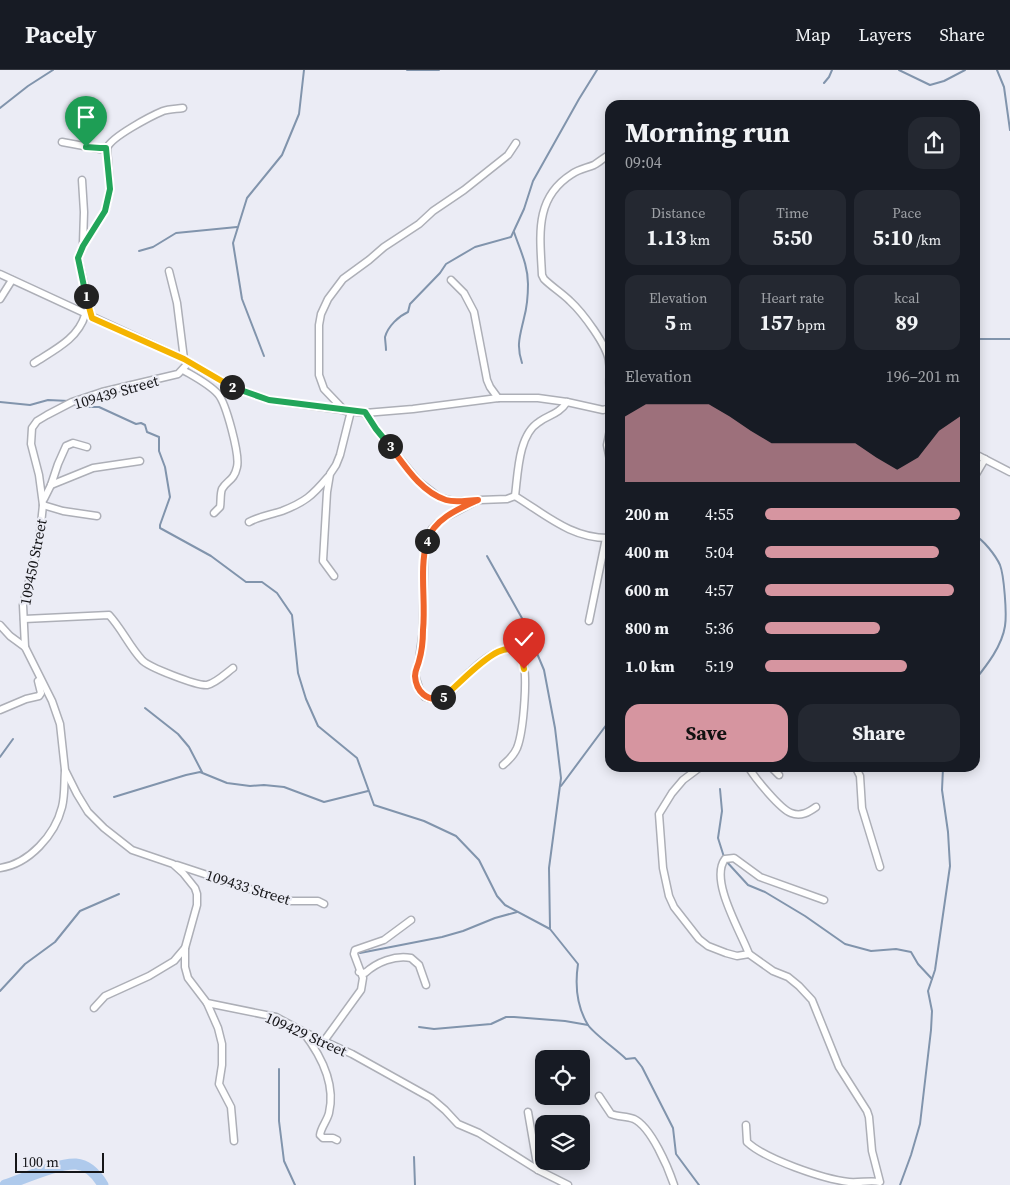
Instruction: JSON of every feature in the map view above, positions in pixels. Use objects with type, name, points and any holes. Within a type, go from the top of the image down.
[{"type":"street","points":[[34,363],[75,334],[89,316],[78,258],[83,246],[105,211],[110,189],[106,148],[112,139],[118,135],[163,111],[183,108]]},
{"type":"street","points":[[62,142],[93,148],[106,148]]},
{"type":"street","points":[[348,411],[324,390],[319,375],[319,325],[321,314],[328,299],[343,279],[369,260],[384,246],[419,224],[433,211],[464,190],[508,155],[516,143]]},
{"type":"street","points":[[605,157],[594,165],[578,170],[558,185],[547,199],[540,229],[542,275],[544,279],[571,301],[605,349]]},
{"type":"street","points":[[82,180],[84,212],[83,246]]},
{"type":"street","points":[[169,271],[178,303],[187,361]]},
{"type":"street","points":[[0,274],[187,361],[232,387],[269,400],[365,412],[413,409],[498,398],[538,398],[605,409]]},
{"type":"street","points":[[0,299],[12,280]]},
{"type":"street","points":[[451,280],[464,293],[474,312],[487,380],[498,398]]},
{"type":"street","name":"109439 Street","points":[[43,502],[31,444],[32,428],[37,421],[84,398],[178,374],[183,370],[187,361]]},
{"type":"street","points":[[183,370],[221,397],[237,450],[238,465],[236,471],[232,480],[222,490],[220,507],[214,513]]},
{"type":"street","points":[[515,496],[520,456],[528,433],[539,421],[559,411],[567,402]]},
{"type":"street","points":[[249,522],[308,498],[330,474],[336,466],[340,455],[348,411]]},
{"type":"street","points":[[365,412],[418,481],[448,501],[507,499],[515,496]]},
{"type":"street","points":[[87,447],[73,443],[66,446],[43,502],[63,511],[97,516]]},
{"type":"street","points":[[980,456],[1010,472]]},
{"type":"street","points":[[980,468],[985,459]]},
{"type":"street","points":[[51,485],[94,468],[140,461]]},
{"type":"street","points":[[330,474],[327,492],[323,561],[334,576]]},
{"type":"street","points":[[515,496],[559,525],[590,537],[605,538]]},
{"type":"street","points":[[478,500],[446,517],[432,529],[429,535],[424,558],[423,631],[420,660],[415,675],[420,691],[425,697],[437,700],[447,694],[471,670],[499,651],[511,649],[520,654],[525,687],[522,728],[516,750],[503,766]]},
{"type":"street","name":"109450 Street","points":[[25,647],[23,604],[39,543],[43,502]]},
{"type":"street","points":[[589,620],[605,551]]},
{"type":"street","name":"109450 Street","points":[[24,619],[109,616],[139,657],[149,666],[205,685],[214,682],[233,668]]},
{"type":"street","points":[[0,625],[10,636],[25,647],[52,701],[60,724],[65,770],[62,807],[48,834],[29,856],[18,863],[0,868]]},
{"type":"street","points":[[0,710],[40,694],[34,666]]},
{"type":"street","points":[[65,770],[88,812],[109,833],[132,850],[173,864],[190,881],[197,894],[196,913],[185,948],[185,967],[188,978],[207,1003],[218,1028],[222,1044],[222,1065],[219,1084],[231,1107],[234,1141]]},
{"type":"street","points":[[692,772],[672,793],[660,814],[663,868],[669,896],[674,907],[699,939],[708,946],[726,954],[737,956],[749,954]]},
{"type":"street","points":[[751,772],[777,801],[791,813],[803,815],[816,807]]},
{"type":"street","points":[[776,772],[779,775]]},
{"type":"street","points":[[858,772],[860,776],[862,808],[880,867]]},
{"type":"street","points":[[746,1125],[747,1142],[753,1148],[796,1168],[826,1178],[851,1182],[880,1182],[872,1151],[867,1111],[839,1067],[812,1000],[788,977],[773,971],[749,954],[727,906],[722,887],[721,868],[725,859],[734,858],[760,877],[824,900]]},
{"type":"street","name":"109433 Street","points":[[173,864],[286,901],[318,901],[324,904]]},
{"type":"street","points":[[324,1041],[358,996],[363,978],[359,972],[360,966],[354,954],[355,950],[384,940],[411,920]]},
{"type":"street","points":[[94,1008],[105,996],[149,976],[174,961],[185,948]]},
{"type":"street","points":[[359,972],[365,972],[379,963],[392,958],[411,958],[418,965],[426,985]]},
{"type":"street","name":"109429 Street","points":[[207,1003],[276,1017],[302,1032],[352,1054],[432,1098],[458,1124],[480,1133],[535,1168]]},
{"type":"street","points":[[302,1032],[318,1053],[330,1095],[330,1112],[320,1135],[323,1138],[337,1140]]},
{"type":"street","points":[[598,1096],[611,1114],[635,1120],[642,1124],[667,1166],[674,1185]]},
{"type":"street","points":[[528,1112],[535,1153]]},
{"type":"street","name":"109429 Street","points":[[538,1170],[568,1185]]},
{"type":"waterway","points":[[0,108],[28,86],[53,70]]},
{"type":"waterway","points":[[264,356],[242,299],[233,243],[247,198],[282,155],[299,114],[304,70]]},
{"type":"waterway","points":[[407,70],[439,70]]},
{"type":"waterway","points":[[386,350],[385,337],[391,325],[408,312],[410,304],[440,273],[446,264],[475,247],[511,237],[524,209],[533,181],[597,70]]},
{"type":"waterway","points":[[824,83],[832,70]]},
{"type":"waterway","points":[[899,70],[930,85],[944,81],[965,70]]},
{"type":"waterway","points":[[997,70],[1004,87],[1010,130]]},
{"type":"waterway","points":[[139,251],[153,247],[176,233],[237,227]]},
{"type":"waterway","points":[[514,232],[528,277],[527,305],[519,341],[522,363]]},
{"type":"waterway","points":[[980,339],[1010,339]]},
{"type":"waterway","points":[[0,402],[30,405],[48,400],[69,401]]},
{"type":"waterway","points":[[74,404],[83,407],[99,407],[136,424],[141,423],[145,425],[147,432],[159,437],[159,451],[165,467],[170,497],[160,528],[211,556],[246,582],[262,582],[277,593],[292,615],[298,673],[306,699],[318,726],[357,758],[374,805],[424,821],[456,836],[479,860],[497,896],[505,905],[550,929],[578,964],[578,995],[581,1011],[588,1025],[626,1059],[635,1058],[642,1067],[673,1128],[676,1154],[699,1185]]},
{"type":"waterway","points":[[980,540],[989,548],[1000,565],[1006,613],[1001,641],[980,674]]},
{"type":"waterway","points":[[487,556],[523,620],[544,670],[555,728],[561,778],[549,868],[550,928]]},
{"type":"waterway","points":[[145,708],[178,734],[189,747],[202,772]]},
{"type":"waterway","points":[[561,786],[605,727]]},
{"type":"waterway","points":[[0,757],[13,739]]},
{"type":"waterway","points":[[114,797],[200,772],[227,783],[284,787],[324,802],[368,791]]},
{"type":"waterway","points":[[900,1185],[920,1124],[931,1030],[932,1011],[928,991],[935,970],[950,866],[948,832],[942,790],[943,772]]},
{"type":"waterway","points":[[720,789],[722,811],[718,838],[724,857]]},
{"type":"waterway","points":[[726,861],[748,885],[765,892],[805,916],[845,944],[871,951],[896,949],[911,952],[918,964],[932,979]]},
{"type":"waterway","points":[[0,991],[25,964],[55,942],[80,911],[119,894]]},
{"type":"waterway","points":[[360,953],[442,937],[517,912]]},
{"type":"waterway","points":[[419,1027],[434,1029],[491,1024],[506,1017],[565,1021],[588,1025]]},
{"type":"waterway","points":[[279,1069],[279,1121],[284,1161],[295,1185]]},
{"type":"waterway","points":[[414,1157],[415,1185]]},
{"type":"waterway","points":[[5,1185],[69,1164],[85,1166],[92,1171],[103,1185]]},
{"type":"route","points":[[86,147],[106,148],[110,189],[105,211],[90,233],[78,258],[92,318],[184,359],[232,387],[269,400],[365,412],[376,429],[418,481],[432,492],[448,501],[478,500],[446,517],[432,529],[429,535],[424,558],[423,631],[420,660],[415,675],[417,683],[425,697],[437,700],[452,690],[471,670],[499,651],[506,649],[511,649],[520,654],[524,669]]}]
